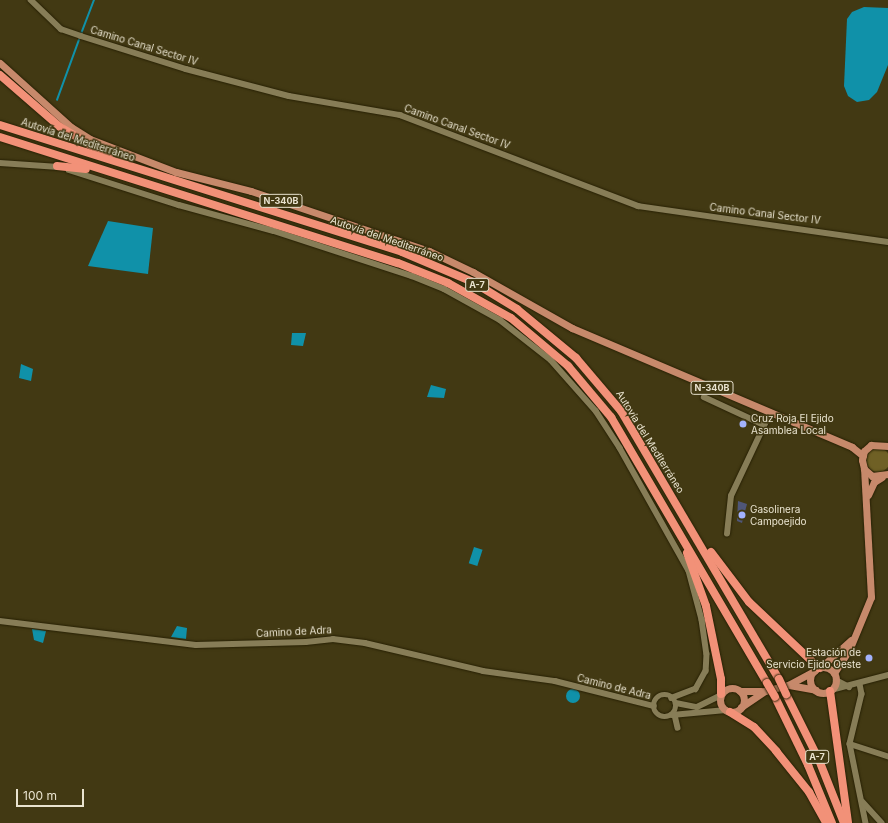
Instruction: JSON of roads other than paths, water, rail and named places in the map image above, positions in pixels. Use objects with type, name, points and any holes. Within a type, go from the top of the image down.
[{"type":"highway","points":[[0,75],[72,136],[143,170]]},
{"type":"highway","name":"Autovía del Mediterráneo","points":[[0,125],[402,252],[452,272],[498,297],[552,336],[590,373],[621,411],[670,491],[786,694],[819,760],[844,823]]},
{"type":"highway","name":"Autovía del Mediterráneo","points":[[0,137],[398,263],[448,283],[492,306],[545,344],[582,381],[612,417],[660,496],[766,687],[775,697],[808,765],[832,823]]},
{"type":"highway","points":[[57,166],[119,175]]},
{"type":"highway","points":[[670,491],[749,602],[818,669]]},
{"type":"highway","points":[[660,496],[700,584],[720,672],[721,695]]},
{"type":"highway","points":[[831,690],[848,823]]},
{"type":"highway","points":[[728,711],[754,728],[776,751],[809,792],[826,823]]},
{"type":"main road","name":"N-340B","points":[[0,63],[71,127],[90,138],[176,172],[250,191],[429,251],[473,272],[572,328],[852,447],[863,456]]},
{"type":"main road","name":"N-340B","points":[[852,447],[867,448],[886,444]]},
{"type":"main road","points":[[766,687],[741,707],[728,711],[721,706],[721,695],[730,688],[740,691],[766,687],[788,685],[816,690],[831,690],[835,677],[858,631],[871,597],[867,499],[863,456],[867,448]]},
{"type":"main road","points":[[864,469],[872,476],[885,476]]},
{"type":"main road","points":[[867,499],[874,482],[885,476]]},
{"type":"main road","points":[[788,685],[818,669],[836,656],[858,631]]},
{"type":"main road","points":[[818,669],[828,668],[835,677]]},
{"type":"main road","points":[[816,690],[811,683],[818,669]]},
{"type":"main road","points":[[740,691],[743,697],[741,707]]},
{"type":"street","name":"Camino Canal Sector IV","points":[[31,0],[61,29],[81,36],[186,69],[289,96],[400,115],[638,206],[888,242]]},
{"type":"street","points":[[0,164],[57,166],[180,205],[274,231],[412,276],[444,289],[500,320],[551,360],[592,406],[620,448],[689,571],[702,620],[707,654],[706,671],[696,689],[672,698],[662,696],[654,706],[661,716],[728,711]]},
{"type":"street","points":[[704,397],[764,424]]},
{"type":"street","points":[[727,534],[731,496],[770,413]]},
{"type":"street","name":"Camino de Adra","points":[[0,621],[196,645],[306,642],[333,638],[418,653],[484,672],[536,677],[654,706]]},
{"type":"street","points":[[831,690],[849,687],[888,675]]},
{"type":"street","points":[[835,677],[849,687]]},
{"type":"street","points":[[860,684],[862,694],[850,744],[866,823]]},
{"type":"street","points":[[672,698],[676,703],[697,707],[721,695]]},
{"type":"street","points":[[676,703],[673,715],[678,728]]},
{"type":"street","points":[[850,744],[888,756]]},
{"type":"street","points":[[860,796],[866,807],[882,823]]},
{"type":"water","points":[[864,7],[888,8],[888,65],[877,92],[869,100],[857,102],[848,96],[844,86],[847,19],[852,12]]},
{"type":"water","points":[[108,221],[153,228],[148,274],[88,266]]},
{"type":"water","points":[[292,333],[306,333],[303,346],[291,345]]},
{"type":"water","points":[[21,364],[33,369],[31,381],[19,378]]},
{"type":"water","points":[[431,385],[446,389],[444,398],[427,397]]},
{"type":"water","points":[[474,547],[483,550],[477,566],[469,563]]},
{"type":"water","points":[[177,626],[187,628],[186,639],[171,637]]},
{"type":"water","points":[[32,629],[46,631],[43,643],[34,640]]},
{"type":"water","points":[[570,689],[576,689],[580,693],[580,699],[576,703],[570,703],[566,699],[566,693]]},
{"type":"waterway","points":[[81,34],[94,0]]},
{"type":"waterway","points":[[57,100],[80,37]]},
{"type":"place","name":"Cruz Roja El Ejido Asamblea Local","points":[[743,424]]},
{"type":"place","name":"Gasolinera Campoejido","points":[[742,515]]},
{"type":"place","name":"Estación de Servicio Ejido Oeste","points":[[869,658]]}]
